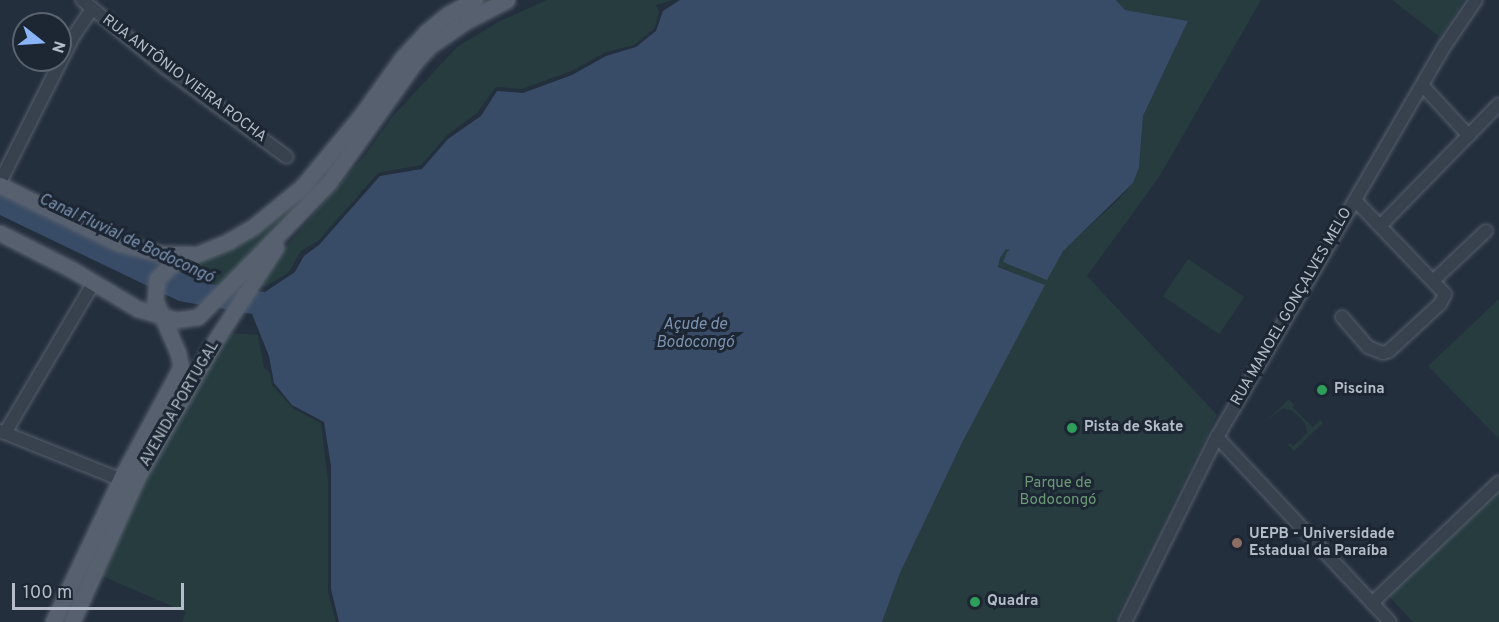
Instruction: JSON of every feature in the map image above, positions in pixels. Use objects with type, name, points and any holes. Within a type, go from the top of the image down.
[{"type":"main road","name":"AVENIDA PORTUGAL","points":[[53,622],[127,482],[181,367],[168,318],[155,300],[157,279],[171,265],[227,242],[253,227],[302,187],[360,117],[403,57],[426,32],[448,14],[474,0]]},
{"type":"main road","name":"AVENIDA PORTUGAL","points":[[168,318],[198,317],[313,200],[342,167],[415,62],[432,45],[466,21],[507,0]]},
{"type":"main road","points":[[0,183],[118,243],[162,255],[196,254]]},
{"type":"main road","name":"AVENIDA PORTUGAL","points":[[72,622],[127,482],[249,288],[275,249],[313,200]]},
{"type":"main road","points":[[0,233],[94,282],[138,309],[168,318]]},
{"type":"street","name":"RUA ANTÔNIO VIEIRA ROCHA","points":[[82,0],[164,67],[286,158]]},
{"type":"street","name":"RUA MANOEL GONÇALVES MELO","points":[[1125,622],[1216,437],[1422,85],[1476,0]]},
{"type":"street","points":[[0,183],[73,37],[92,9]]},
{"type":"street","points":[[1422,85],[1469,136]]},
{"type":"street","points":[[1380,226],[1499,104]]},
{"type":"street","points":[[1342,317],[1368,347],[1383,353],[1389,351],[1444,299],[1442,290],[1355,200]]},
{"type":"street","points":[[1433,281],[1486,231]]},
{"type":"street","points":[[94,282],[2,432],[127,482]]},
{"type":"street","points":[[1216,437],[1390,622]]},
{"type":"street","points":[[1372,603],[1499,482]]},
{"type":"green space","points":[[485,0],[503,0],[451,27],[343,162],[223,286],[204,283],[174,270],[249,235],[453,15]]},
{"type":"green space","points":[[547,0],[673,0],[656,5],[659,12],[654,29],[634,45],[606,52],[574,70],[522,89],[496,87],[477,113],[448,134],[421,165],[378,173],[318,241],[301,251],[289,272],[265,287],[259,285],[282,251],[365,155],[393,116],[457,47],[498,22]]},
{"type":"green space","name":"Parque de Bodocongó","points":[[1116,0],[1261,0],[1159,177],[1087,276],[1217,415],[1114,622],[882,622],[900,573],[963,441],[1044,285],[997,266],[1000,257],[1006,249],[1011,250],[1004,262],[1062,251],[1117,201],[1133,183],[1139,168],[1143,116],[1188,21],[1125,10]]},
{"type":"green space","points":[[1392,0],[1464,0],[1440,37]]},
{"type":"green space","points":[[1188,259],[1244,297],[1219,334],[1163,296]]},
{"type":"green space","points":[[1499,299],[1499,439],[1428,366]]},
{"type":"green space","points":[[231,333],[258,335],[264,368],[270,373],[272,385],[294,409],[321,423],[328,480],[328,592],[336,622],[182,622],[186,612],[102,576],[133,500],[220,346]]},
{"type":"green space","points":[[1289,399],[1294,405],[1292,407],[1313,427],[1320,420],[1323,423],[1294,451],[1288,445],[1290,443],[1293,446],[1307,433],[1305,423],[1293,411],[1283,408],[1267,420]]},
{"type":"green space","points":[[1499,488],[1499,622],[1413,622],[1388,595]]},
{"type":"water","name":"Açude de Bodocongó","points":[[680,0],[1116,0],[1125,10],[1188,21],[1143,116],[1139,168],[1133,183],[1063,251],[1047,280],[1003,262],[1010,250],[1006,249],[1000,258],[998,267],[1045,285],[963,441],[900,573],[882,622],[339,622],[331,589],[331,466],[324,422],[292,405],[274,383],[269,356],[252,314],[179,301],[0,215],[0,191],[204,283],[265,292],[295,272],[304,256],[319,245],[380,176],[422,169],[448,139],[481,116],[497,91],[523,93],[572,75],[606,56],[636,47],[656,31],[663,11]]},
{"type":"place","name":"Piscina","points":[[1322,390]]},
{"type":"place","name":"Pista de Skate","points":[[1072,428]]},
{"type":"place","name":"UEPB - Universidade Estadual da Paraíba","points":[[1237,543]]},
{"type":"place","name":"Quadra","points":[[975,602]]},
{"type":"water label","name":"Canal Fluvial de Bodocongó","points":[[126,239]]}]
